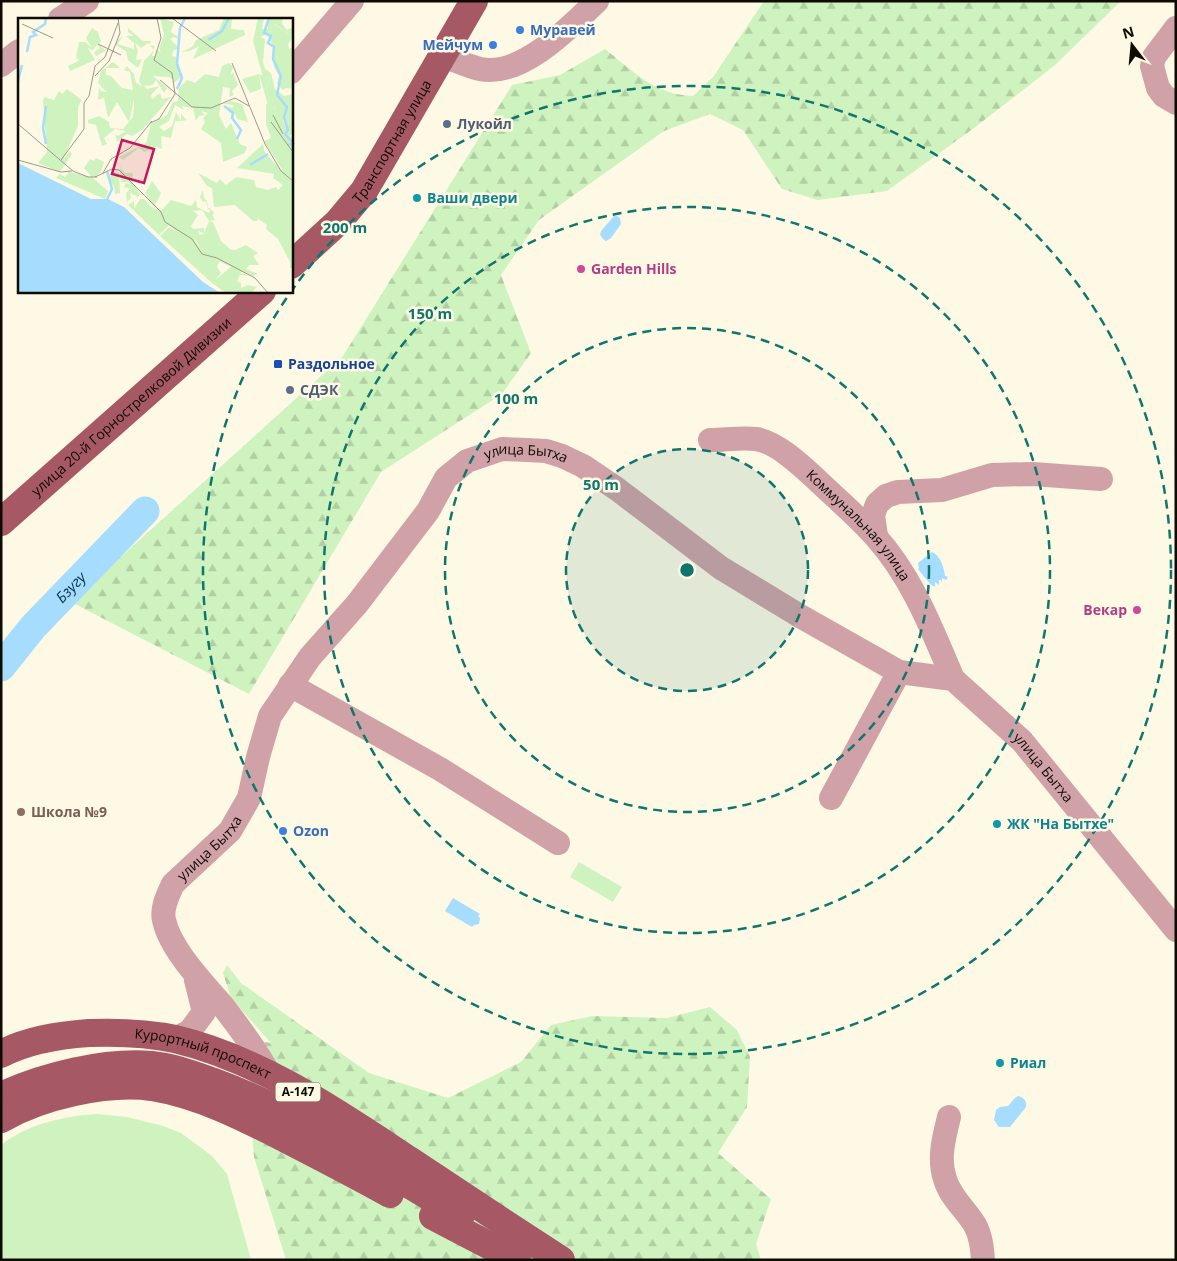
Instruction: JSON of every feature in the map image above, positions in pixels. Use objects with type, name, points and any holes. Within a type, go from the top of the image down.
[{"type":"main road","name":"Транспортная улица","points":[[292,264],[338,222],[364,191],[474,1]]},
{"type":"main road","name":"улица 20-й Горнострелковой Дивизии","points":[[1,522],[250,295]]},
{"type":"main road","name":"Курортный проспект","points":[[5,1051],[65,1035],[102,1033],[145,1035],[175,1039],[235,1059],[270,1075],[345,1118],[561,1260]]},
{"type":"main road","name":"Курортный проспект","points":[[1,1096],[39,1081],[98,1068],[124,1065],[153,1065],[178,1070],[231,1088],[280,1110],[540,1260]]},
{"type":"main road","points":[[1,1119],[23,1108],[47,1100],[100,1088],[150,1087],[178,1093],[223,1108],[273,1132],[517,1260]]},
{"type":"street","points":[[62,18],[87,1]]},
{"type":"street","points":[[292,71],[352,1]]},
{"type":"street","points":[[443,56],[481,70],[504,68],[531,58],[568,29],[597,1]]},
{"type":"street","points":[[1176,28],[1154,57],[1152,66],[1158,88],[1164,96],[1176,103]]},
{"type":"street","points":[[1,65],[18,52]]},
{"type":"street","name":"Коммунальная улица","points":[[710,440],[756,439],[786,454],[806,470],[876,536],[905,577],[931,626],[953,679]]},
{"type":"street","name":"улица Бытха","points":[[270,1075],[240,1028],[194,974],[167,932],[163,918],[168,896],[173,884],[230,831],[249,798],[270,716],[310,657],[357,604],[428,511],[446,478],[467,461],[502,449],[546,451],[562,456],[582,466],[617,489],[722,568],[800,616],[899,672],[953,679],[1022,741],[1176,930]]},
{"type":"street","points":[[876,536],[873,515],[877,504],[886,496],[898,492],[942,490],[992,475],[1033,474],[1101,479]]},
{"type":"street","points":[[831,798],[899,672]]},
{"type":"street","points":[[290,685],[440,769],[558,843]]},
{"type":"street","points":[[175,1039],[190,1031],[204,1012],[194,974]]},
{"type":"street","points":[[949,1118],[943,1138],[942,1160],[945,1179],[954,1198],[975,1226],[980,1239],[983,1260]]},
{"type":"green space","points":[[764,1],[1121,1],[1054,66],[974,128],[887,191],[818,200],[782,189],[743,130],[710,114],[664,131],[539,220],[501,275],[531,353],[502,394],[381,472],[249,694],[71,602],[343,356],[512,85],[560,75],[605,49],[635,73],[656,86],[679,95],[693,96],[713,77]]},
{"type":"green space","points":[[579,862],[622,887],[613,902],[570,877]]},
{"type":"green space","points":[[227,965],[241,983],[369,1073],[448,1098],[521,1062],[551,1025],[592,1016],[667,1018],[710,1007],[737,1030],[750,1057],[747,1107],[718,1153],[771,1199],[756,1244],[761,1260],[286,1260],[254,1157],[244,1038],[271,1043],[231,998],[223,973]]},
{"type":"green space","points":[[97,1114],[127,1117],[163,1126],[181,1133],[212,1156],[227,1174],[251,1260],[1,1260],[1,1145],[34,1126],[46,1122]]},
{"type":"water","points":[[614,216],[620,218],[621,224],[611,238],[606,241],[600,235],[601,231]]},
{"type":"water","points":[[932,552],[943,565],[945,576],[948,577],[946,580],[942,578],[942,583],[939,580],[939,585],[935,582],[935,587],[930,584],[918,569],[918,563]]},
{"type":"water","points":[[453,898],[480,914],[478,916],[480,918],[479,924],[472,927],[445,911]]},
{"type":"water","points":[[1018,1096],[1025,1100],[1026,1107],[1010,1127],[999,1127],[994,1120],[996,1110],[1000,1107],[1008,1106]]},
{"type":"waterway","name":"Бзугу","points":[[1,667],[33,627],[145,511]]},
{"type":"place","name":"Муравей","points":[[520,30]]},
{"type":"place","name":"Мейчум","points":[[493,45]]},
{"type":"place","name":"Лукойл","points":[[447,124]]},
{"type":"place","name":"Ваши двери","points":[[417,198]]},
{"type":"place","name":"Garden Hills","points":[[581,269]]},
{"type":"place","name":"Раздольное","points":[[278,364]]},
{"type":"place","name":"СДЭК","points":[[290,390]]},
{"type":"place","name":"Векар","points":[[1137,610]]},
{"type":"place","name":"Школа №9","points":[[21,812]]},
{"type":"place","name":"ЖК \"На Бытхе\"","points":[[997,824]]},
{"type":"place","name":"Ozon","points":[[283,831]]},
{"type":"place","name":"Риал","points":[[1000,1063]]}]
